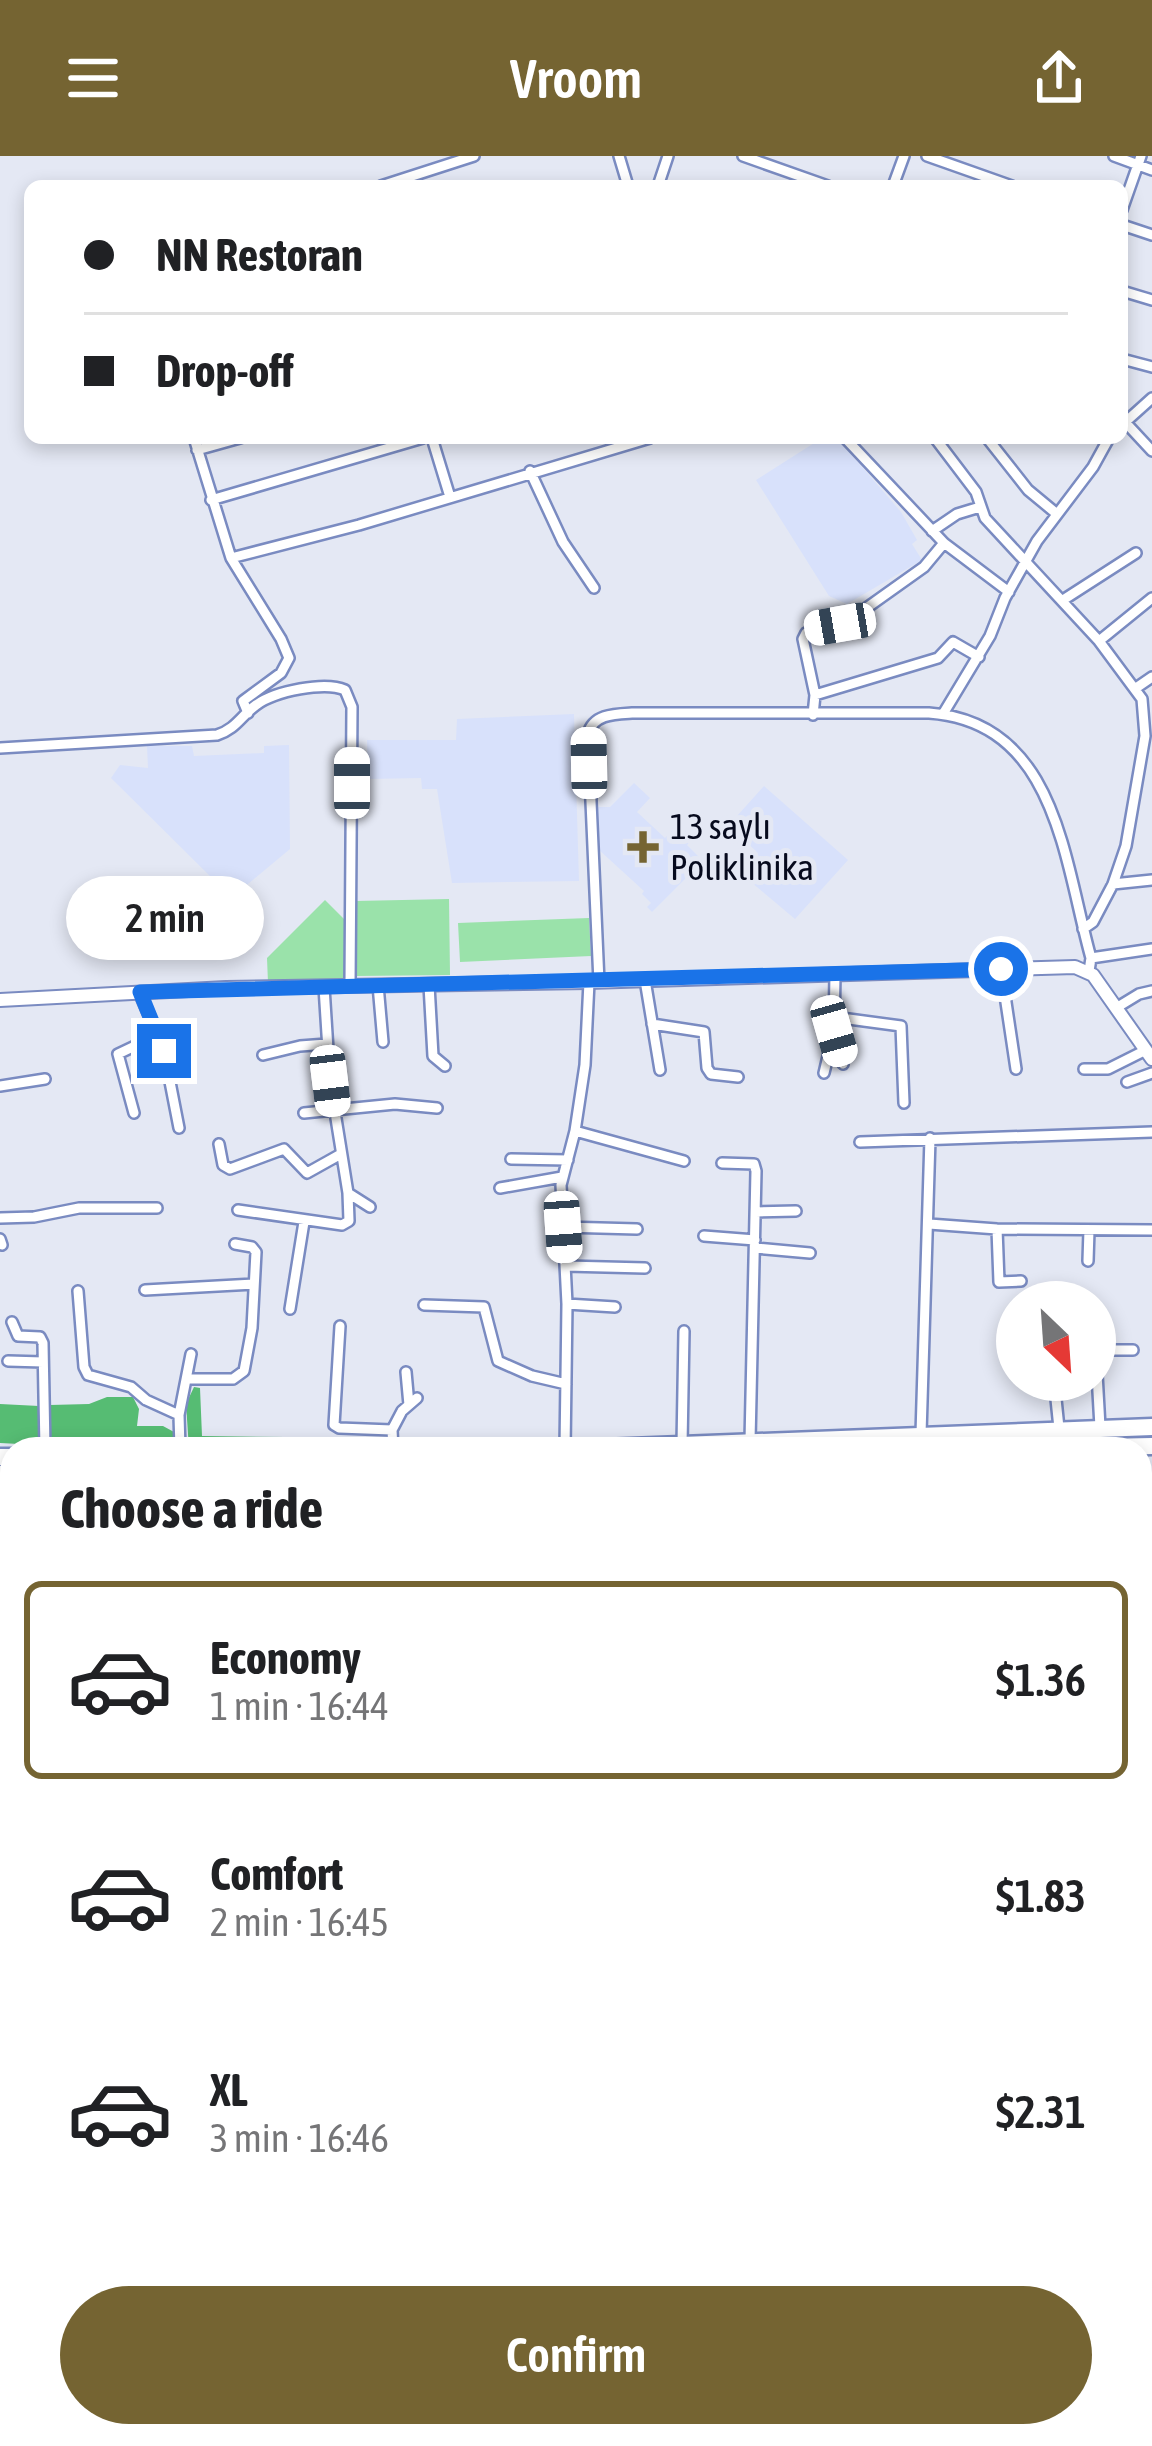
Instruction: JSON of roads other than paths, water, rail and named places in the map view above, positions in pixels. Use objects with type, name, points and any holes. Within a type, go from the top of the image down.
[{"type":"highway","points":[[1071,1437],[1100,1427],[1152,1427]]},
{"type":"highway","points":[[857,1437],[980,1437]]},
{"type":"street","points":[[400,180],[474,156]]},
{"type":"street","points":[[743,156],[811,180]]},
{"type":"street","points":[[927,156],[995,180]]},
{"type":"street","points":[[1114,156],[1139,160],[1152,170]]},
{"type":"street","points":[[1128,192],[1139,160]]},
{"type":"street","points":[[1128,419],[1152,398]]},
{"type":"street","points":[[1128,427],[1152,452]]},
{"type":"street","points":[[196,444],[231,558],[289,658],[281,673],[243,701],[248,713]]},
{"type":"street","points":[[197,450],[218,444]]},
{"type":"street","points":[[211,500],[407,444]]},
{"type":"street","points":[[430,444],[450,497]]},
{"type":"street","points":[[231,558],[628,444]]},
{"type":"street","points":[[850,444],[944,543],[1009,592]]},
{"type":"street","points":[[939,444],[976,492],[986,518],[1028,560],[1136,688],[1146,724],[1142,797],[1113,884],[1093,922],[1083,929]]},
{"type":"street","points":[[992,444],[1028,490],[1057,514]]},
{"type":"street","points":[[943,714],[979,657],[1028,560],[1106,444]]},
{"type":"street","points":[[530,471],[563,542],[594,588]]},
{"type":"street","points":[[932,531],[980,507]]},
{"type":"street","points":[[813,716],[815,695],[802,639],[806,633],[851,619],[924,567],[944,543]]},
{"type":"street","points":[[1063,600],[1136,553]]},
{"type":"street","points":[[1099,641],[1152,598]]},
{"type":"street","points":[[815,695],[938,658],[953,642],[979,657]]},
{"type":"street","points":[[1136,688],[1152,676]]},
{"type":"street","points":[[0,748],[217,736],[273,698],[328,686],[340,688],[349,696],[350,986]]},
{"type":"street","points":[[565,1437],[562,1178],[575,1131],[594,982],[590,727],[601,718],[632,713],[943,714],[987,728],[1046,791],[1090,964],[1149,1055],[1108,1069],[1084,1070]]},
{"type":"street","points":[[1113,884],[1152,880]]},
{"type":"street","points":[[0,1000],[324,986],[1075,967],[1152,949]]},
{"type":"street","points":[[1001,969],[1016,1069]]},
{"type":"street","points":[[824,1073],[834,1031],[835,974]]},
{"type":"street","points":[[645,980],[660,1070]]},
{"type":"street","points":[[378,985],[383,1042]]},
{"type":"street","points":[[429,985],[434,1056],[445,1066]]},
{"type":"street","points":[[238,1210],[346,1224],[348,1193],[333,1109],[324,986]]},
{"type":"street","points":[[1117,1008],[1152,991]]},
{"type":"street","points":[[140,992],[173,1085],[179,1128]]},
{"type":"street","points":[[834,1017],[901,1026],[904,1103]]},
{"type":"street","points":[[652,1024],[704,1032],[706,1068],[711,1074],[738,1077]]},
{"type":"street","points":[[834,1031],[843,1064]]},
{"type":"street","points":[[134,1113],[118,1054],[158,1035]]},
{"type":"street","points":[[263,1055],[327,1044]]},
{"type":"street","points":[[1127,1082],[1152,1073]]},
{"type":"street","points":[[0,1086],[45,1079]]},
{"type":"street","points":[[304,1113],[395,1104],[437,1108]]},
{"type":"street","points":[[575,1131],[684,1161]]},
{"type":"street","points":[[860,1142],[1152,1132]]},
{"type":"street","points":[[921,1434],[930,1138]]},
{"type":"street","points":[[219,1144],[223,1165],[230,1169],[284,1149],[307,1172],[343,1158],[361,1158]]},
{"type":"street","points":[[511,1159],[568,1160]]},
{"type":"street","points":[[722,1163],[754,1164],[750,1437]]},
{"type":"street","points":[[500,1188],[562,1178]]},
{"type":"street","points":[[348,1193],[370,1207]]},
{"type":"street","points":[[0,1218],[15,1220],[79,1208],[158,1208]]},
{"type":"street","points":[[756,1212],[796,1211]]},
{"type":"street","points":[[290,1309],[304,1222]]},
{"type":"street","points":[[929,1224],[1152,1230]]},
{"type":"street","points":[[563,1227],[637,1228]]},
{"type":"street","points":[[997,1229],[998,1281]]},
{"type":"street","points":[[1088,1261],[1089,1230]]},
{"type":"street","points":[[704,1236],[810,1253]]},
{"type":"street","points":[[187,1378],[233,1379],[244,1371],[256,1252],[235,1244]]},
{"type":"street","points":[[566,1266],[645,1268]]},
{"type":"street","points":[[145,1290],[254,1284]]},
{"type":"street","points":[[78,1291],[83,1367],[88,1376],[131,1387],[146,1400],[179,1415]]},
{"type":"street","points":[[567,1304],[615,1307]]},
{"type":"street","points":[[424,1306],[484,1307],[498,1361],[566,1384]]},
{"type":"street","points":[[12,1322],[18,1336],[40,1337],[45,1437]]},
{"type":"street","points":[[340,1326],[334,1425],[392,1430]]},
{"type":"street","points":[[682,1437],[684,1331]]},
{"type":"street","points":[[1100,1427],[1096,1356],[1105,1350],[1132,1350]]},
{"type":"street","points":[[180,1437],[179,1415],[191,1354]]},
{"type":"street","points":[[8,1361],[43,1362]]},
{"type":"street","points":[[392,1437],[396,1418],[413,1402],[406,1372]]},
{"type":"street","points":[[1056,1401],[1059,1437]]},
{"type":"place","name":"13 saylı Poliklinika","points":[[643,847]]}]
